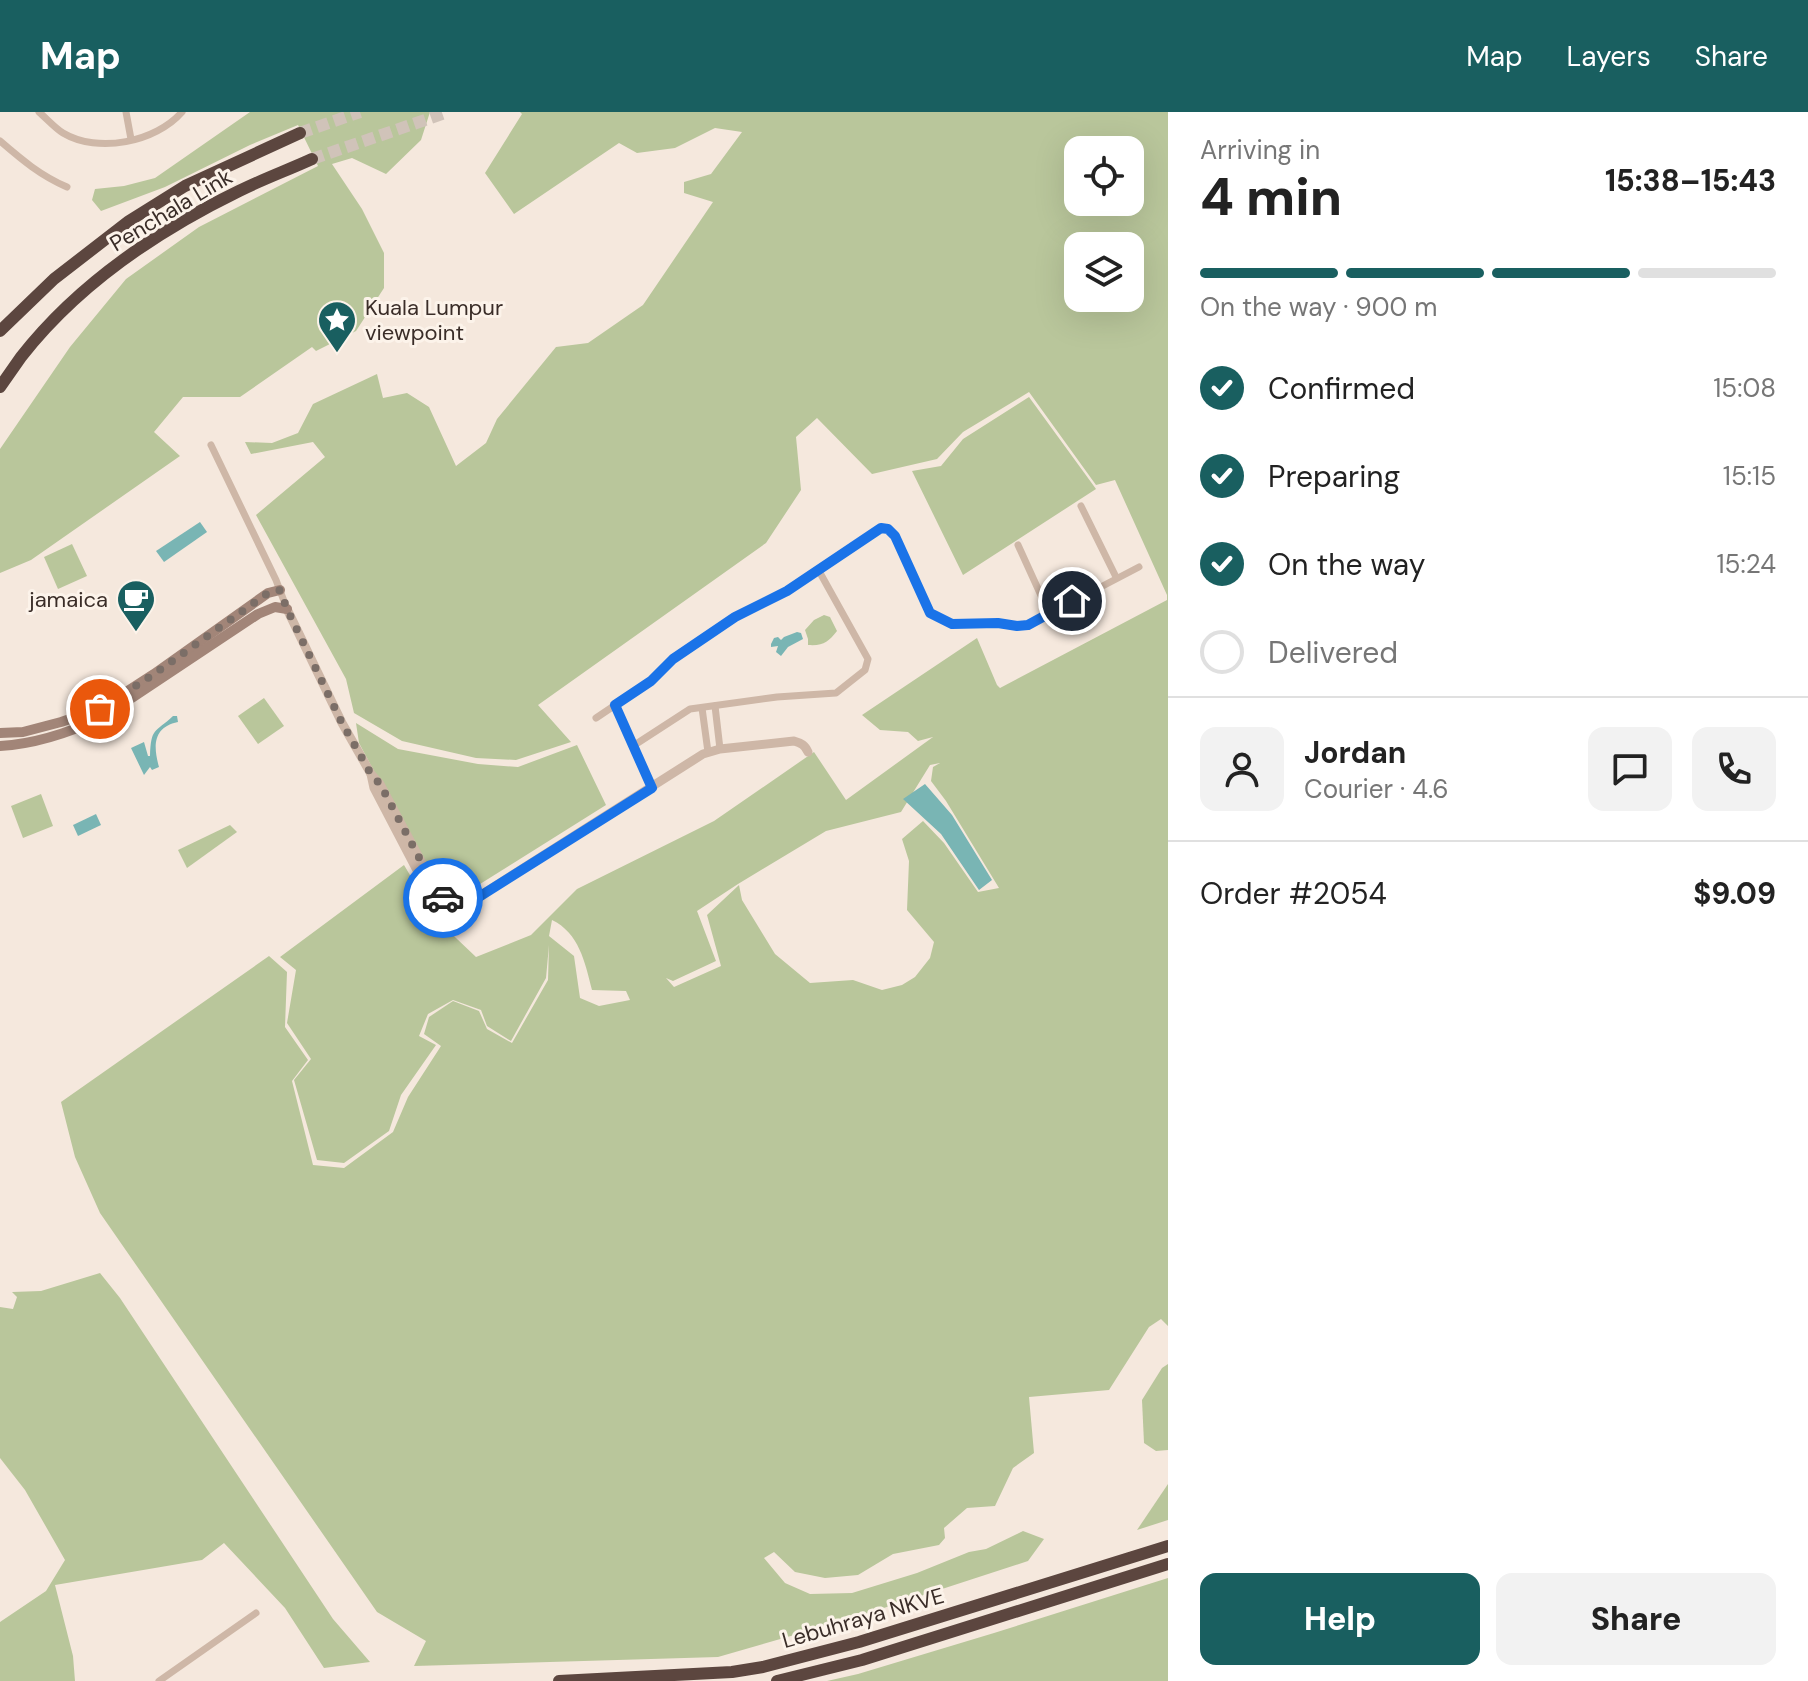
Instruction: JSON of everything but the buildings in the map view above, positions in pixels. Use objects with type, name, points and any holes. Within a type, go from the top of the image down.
[{"type":"highway","name":"Penchala Link","points":[[0,331],[54,279],[129,221],[185,186],[300,133]]},
{"type":"highway","name":"Penchala Link","points":[[0,387],[22,356],[71,304],[138,248],[242,189],[312,159]]},
{"type":"highway","name":"Lebuhraya NKVE","points":[[559,1681],[732,1672],[763,1667],[874,1637],[1168,1546]]},
{"type":"highway","name":"Lebuhraya NKVE","points":[[777,1681],[862,1660],[1168,1564]]},
{"type":"main road","points":[[0,733],[23,732],[100,709],[268,593],[280,590]]},
{"type":"main road","points":[[0,746],[46,739],[80,728],[103,717],[258,614],[275,607],[287,609]]},
{"type":"street","points":[[39,112],[63,133],[96,145],[114,144],[160,130],[182,112]]},
{"type":"street","points":[[126,112],[131,139]]},
{"type":"street","points":[[0,141],[31,168],[67,187]]},
{"type":"street","points":[[211,445],[342,723],[371,774],[374,788],[432,899],[448,911],[463,907],[708,752],[794,741],[801,743],[808,752]]},
{"type":"street","points":[[1081,506],[1116,577]]},
{"type":"street","points":[[596,718],[651,681],[673,659],[735,617],[787,591],[881,528],[888,529],[895,536],[930,613],[952,624],[1028,625],[1139,567]]},
{"type":"street","points":[[1018,545],[1049,613]]},
{"type":"street","points":[[633,746],[690,709],[777,697],[836,693],[865,670],[868,659],[819,571]]},
{"type":"street","points":[[615,705],[652,788]]},
{"type":"street","points":[[715,706],[720,749]]},
{"type":"street","points":[[702,708],[708,752]]},
{"type":"street","points":[[159,1681],[256,1613]]},
{"type":"green space","points":[[250,112],[430,112],[421,140],[386,174],[352,158],[332,164],[362,209],[384,253],[384,288],[356,331],[316,351],[312,347],[240,397],[183,397],[154,432],[180,456],[31,560],[0,573],[0,449],[70,347],[126,279],[199,227],[318,166],[298,125],[165,187],[101,211],[92,200],[95,189],[155,178]]},
{"type":"green space","points":[[520,112],[1168,112],[1168,1326],[1161,1319],[1149,1327],[1109,1390],[1029,1397],[1034,1453],[1013,1468],[995,1506],[967,1508],[944,1528],[945,1538],[939,1545],[893,1554],[858,1575],[825,1578],[795,1572],[774,1552],[764,1558],[785,1583],[810,1594],[852,1593],[917,1573],[969,1552],[986,1549],[1023,1531],[1044,1539],[1028,1561],[850,1619],[718,1657],[414,1666],[426,1641],[377,1612],[100,1213],[75,1157],[61,1102],[269,956],[287,972],[285,1027],[308,1060],[292,1081],[313,1165],[344,1168],[393,1132],[408,1097],[441,1046],[424,1034],[429,1017],[453,1001],[479,1011],[487,1029],[512,1043],[548,980],[549,945],[546,978],[511,1041],[487,1026],[481,1010],[453,1000],[428,1014],[419,1036],[436,1045],[401,1095],[389,1131],[344,1163],[317,1160],[294,1080],[311,1059],[287,1023],[296,970],[280,957],[404,865],[436,919],[476,957],[531,935],[577,889],[714,821],[814,752],[846,800],[933,737],[918,741],[908,732],[880,730],[862,715],[977,638],[1000,688],[1167,600],[1167,595],[1115,480],[1096,485],[1029,392],[963,432],[937,459],[872,474],[817,418],[796,437],[801,490],[766,543],[538,705],[571,742],[516,760],[476,758],[402,741],[354,713],[346,679],[256,515],[325,457],[313,442],[251,454],[245,442],[272,443],[298,433],[313,404],[377,374],[383,398],[407,393],[429,407],[456,466],[486,443],[497,419],[556,347],[588,343],[643,305],[713,202],[684,193],[684,182],[711,174],[742,132],[715,128],[675,148],[637,153],[619,143],[514,214],[485,173],[522,114]],"holes":[[[940,763],[933,767],[931,781],[999,888],[978,892],[944,843],[923,821],[902,839],[909,861],[907,910],[934,942],[930,958],[915,977],[902,985],[882,990],[853,980],[810,983],[775,954],[742,900],[739,885],[707,915],[721,966],[674,987],[666,978],[673,981],[716,961],[697,911],[826,831],[901,812],[930,765]],[[552,920],[575,940],[592,990],[626,991],[630,1000],[599,1006],[580,998],[574,956],[549,936]]]},
{"type":"green space","points":[[1029,397],[1096,489],[963,575],[912,471],[941,466],[963,439]]},
{"type":"green space","points":[[72,544],[87,576],[58,589],[44,557]]},
{"type":"green space","points":[[824,615],[830,617],[837,631],[825,642],[808,645],[805,630]]},
{"type":"green space","points":[[264,698],[284,726],[258,744],[238,716]]},
{"type":"green space","points":[[356,723],[398,749],[478,764],[518,767],[577,745],[606,805],[456,899],[437,889],[359,743]]},
{"type":"green space","points":[[41,794],[53,826],[23,838],[11,806]]},
{"type":"green space","points":[[230,825],[237,832],[187,868],[178,850]]},
{"type":"green space","points":[[100,1273],[120,1298],[333,1619],[370,1662],[324,1668],[285,1608],[224,1543],[202,1560],[55,1585],[73,1656],[75,1681],[0,1681],[0,1622],[46,1591],[65,1560],[25,1490],[0,1458],[0,1307],[13,1309],[17,1297],[12,1292],[41,1291]]},
{"type":"green space","points":[[1168,1364],[1168,1450],[1156,1451],[1144,1443],[1142,1400],[1162,1368]]},
{"type":"green space","points":[[1168,1484],[1168,1520],[1137,1530]]},
{"type":"green space","points":[[1168,1578],[1168,1681],[827,1681],[994,1633]]},
{"type":"water","points":[[200,522],[207,532],[164,562],[156,551]]},
{"type":"water","points":[[797,632],[803,639],[788,647],[781,656],[776,652],[778,646],[771,647],[774,638],[781,640]]},
{"type":"water","points":[[173,716],[177,716],[178,722],[164,728],[157,738],[159,767],[152,770],[150,767],[144,775],[131,748],[144,742],[150,756],[153,735]]},
{"type":"water","points":[[925,784],[952,815],[992,880],[979,890],[941,834],[903,799]]},
{"type":"water","points":[[96,814],[101,825],[78,836],[73,825]]},
{"type":"tunnel","points":[[300,133],[360,112]]},
{"type":"tunnel","points":[[312,159],[448,112]]},
{"type":"way so far","points":[[100,709],[268,593],[280,590],[342,723],[380,784],[443,898]]},
{"type":"place","name":"Kuala Lumpur viewpoint","points":[[337,354]]},
{"type":"place","name":"jamaica","points":[[136,633]]},
{"type":"route","points":[[443,898],[448,903],[463,907],[652,788],[615,705],[651,681],[673,659],[735,617],[787,591],[881,528],[888,529],[895,536],[930,613],[952,624],[1028,625],[1072,601]]}]
